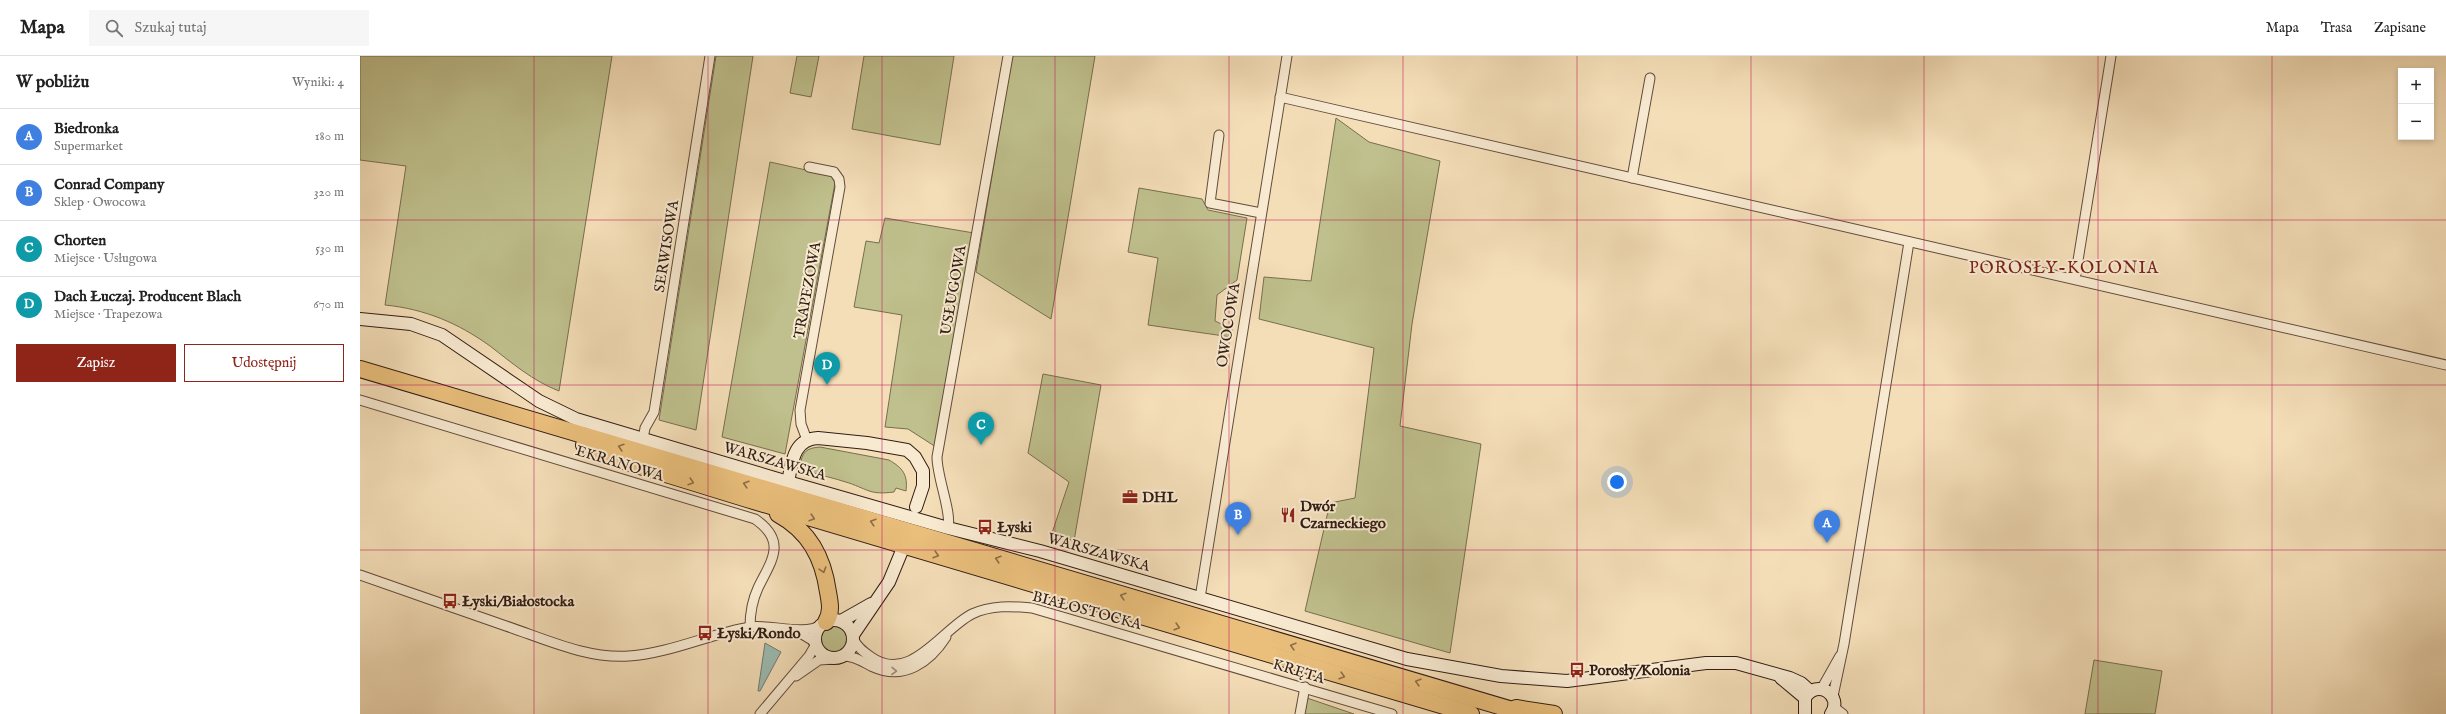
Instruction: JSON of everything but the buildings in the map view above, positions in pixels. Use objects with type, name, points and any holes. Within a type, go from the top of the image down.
[{"type":"highway","points":[[360,369],[1526,714]]},
{"type":"highway","points":[[516,416],[614,458],[747,499],[1471,714]]},
{"type":"highway","points":[[747,499],[790,521],[803,531],[818,553],[826,579],[830,608],[829,623]]},
{"type":"highway","points":[[1487,703],[1554,714]]},
{"type":"street","name":"SERWISOWA","points":[[643,439],[645,428],[654,412],[710,56]]},
{"type":"street","name":"USŁUGOWA","points":[[948,528],[949,518],[941,491],[937,457],[1008,56]]},
{"type":"street","name":"OWOCOWA","points":[[1200,598],[1287,56]]},
{"type":"street","points":[[2074,279],[2111,56]]},
{"type":"street","points":[[1632,178],[1650,78]]},
{"type":"street","points":[[1280,97],[2446,365]]},
{"type":"street","points":[[1220,135],[1210,203],[1261,213]]},
{"type":"street","name":"TRAPEZOWA","points":[[807,440],[801,424],[800,410],[840,187],[839,179],[834,172],[809,167]]},
{"type":"street","points":[[1835,708],[1909,242]]},
{"type":"street","name":"WARSZAWSKA","points":[[360,319],[411,324],[442,335],[553,409],[643,439],[948,528],[1040,551],[1407,659],[1501,676],[1550,681],[1577,681],[1718,662],[1751,666],[1801,683],[1809,703],[1835,708]]},
{"type":"street","name":"EKRANOWA","points":[[360,400],[755,519],[764,525],[771,534],[774,555],[753,602],[750,627]]},
{"type":"street","points":[[788,482],[794,454],[798,447],[807,440],[818,438],[867,443],[907,450],[915,457],[923,471],[923,486],[916,507]]},
{"type":"street","points":[[788,681],[819,660],[839,657],[851,650],[853,638],[880,598],[893,574],[901,553]]},
{"type":"street","points":[[360,575],[545,639],[596,654],[628,656],[653,654],[750,627],[814,629],[880,598]]},
{"type":"street","name":"BIAŁOSTOCKA","points":[[853,638],[858,648],[874,659],[899,663],[916,658],[924,653],[951,629],[968,617],[985,609],[1027,607],[1196,655]]},
{"type":"street","points":[[760,714],[809,656],[815,643],[816,633],[829,623],[849,627],[853,638]]},
{"type":"street","points":[[790,628],[815,643],[821,653],[839,657]]},
{"type":"street","name":"BIAŁOSTOCKA","points":[[839,657],[853,657],[885,671],[906,671],[927,660],[940,647],[951,629]]},
{"type":"street","points":[[1809,703],[1843,650]]},
{"type":"street","name":"KRĘTA","points":[[1196,655],[1392,714]]},
{"type":"street","points":[[1300,714],[1305,687]]},
{"type":"green space","points":[[360,56],[612,56],[559,391],[532,377],[466,330],[440,318],[414,310],[385,305],[406,166],[360,160]]},
{"type":"green space","points":[[716,56],[753,56],[696,430],[659,420]]},
{"type":"green space","points":[[797,56],[819,56],[811,97],[790,93]]},
{"type":"green space","points":[[864,56],[954,56],[940,145],[852,129]]},
{"type":"green space","points":[[1012,56],[1095,56],[1051,319],[976,272]]},
{"type":"green space","points":[[1336,118],[1369,142],[1440,161],[1412,324],[1400,426],[1481,444],[1450,653],[1305,611],[1330,503],[1355,498],[1374,348],[1259,319],[1264,277],[1311,281]]},
{"type":"green space","points":[[770,162],[833,176],[835,183],[785,454],[722,437]]},
{"type":"green space","points":[[1139,188],[1202,199],[1208,210],[1247,218],[1237,280],[1217,295],[1215,321],[1232,329],[1231,337],[1148,325],[1158,258],[1128,252]]},
{"type":"green space","points":[[885,218],[974,233],[936,447],[908,429],[885,427],[902,315],[854,307],[866,241],[879,243]]},
{"type":"green space","points":[[1043,374],[1101,385],[1074,541],[1052,533],[1069,482],[1028,453]]},
{"type":"green space","points":[[820,447],[889,460],[904,472],[906,491],[896,488],[894,492],[874,492],[804,470],[800,466],[804,454],[811,448]]},
{"type":"green space","points":[[834,625],[844,629],[848,639],[844,649],[834,653],[824,649],[820,639],[824,629]]},
{"type":"green space","points":[[2094,660],[2162,671],[2155,714],[2085,714]]},
{"type":"green space","points":[[1307,698],[1354,714],[1304,714]]},
{"type":"water","points":[[765,643],[781,652],[760,691],[758,691]]},
{"type":"place","name":"Dach Łuczaj. Producent Blach","points":[[827,385]]},
{"type":"place","name":"Chorten","points":[[981,445]]},
{"type":"place","name":"DHL","points":[[1130,497]]},
{"type":"place","name":"Dwór Czarneckiego","points":[[1288,515]]},
{"type":"place","name":"Łyski","points":[[985,527]]},
{"type":"place","name":"Conrad Company","points":[[1238,535]]},
{"type":"place","name":"Biedronka","points":[[1827,543]]},
{"type":"place","name":"Łyski/Białostocka","points":[[450,601]]},
{"type":"place","name":"Łyski/Rondo","points":[[705,633]]},
{"type":"place","name":"Porosły/Kolonia","points":[[1577,670]]},
{"type":"district","name":"POROSŁY-KOLONIA","points":[[2064,267]]}]
